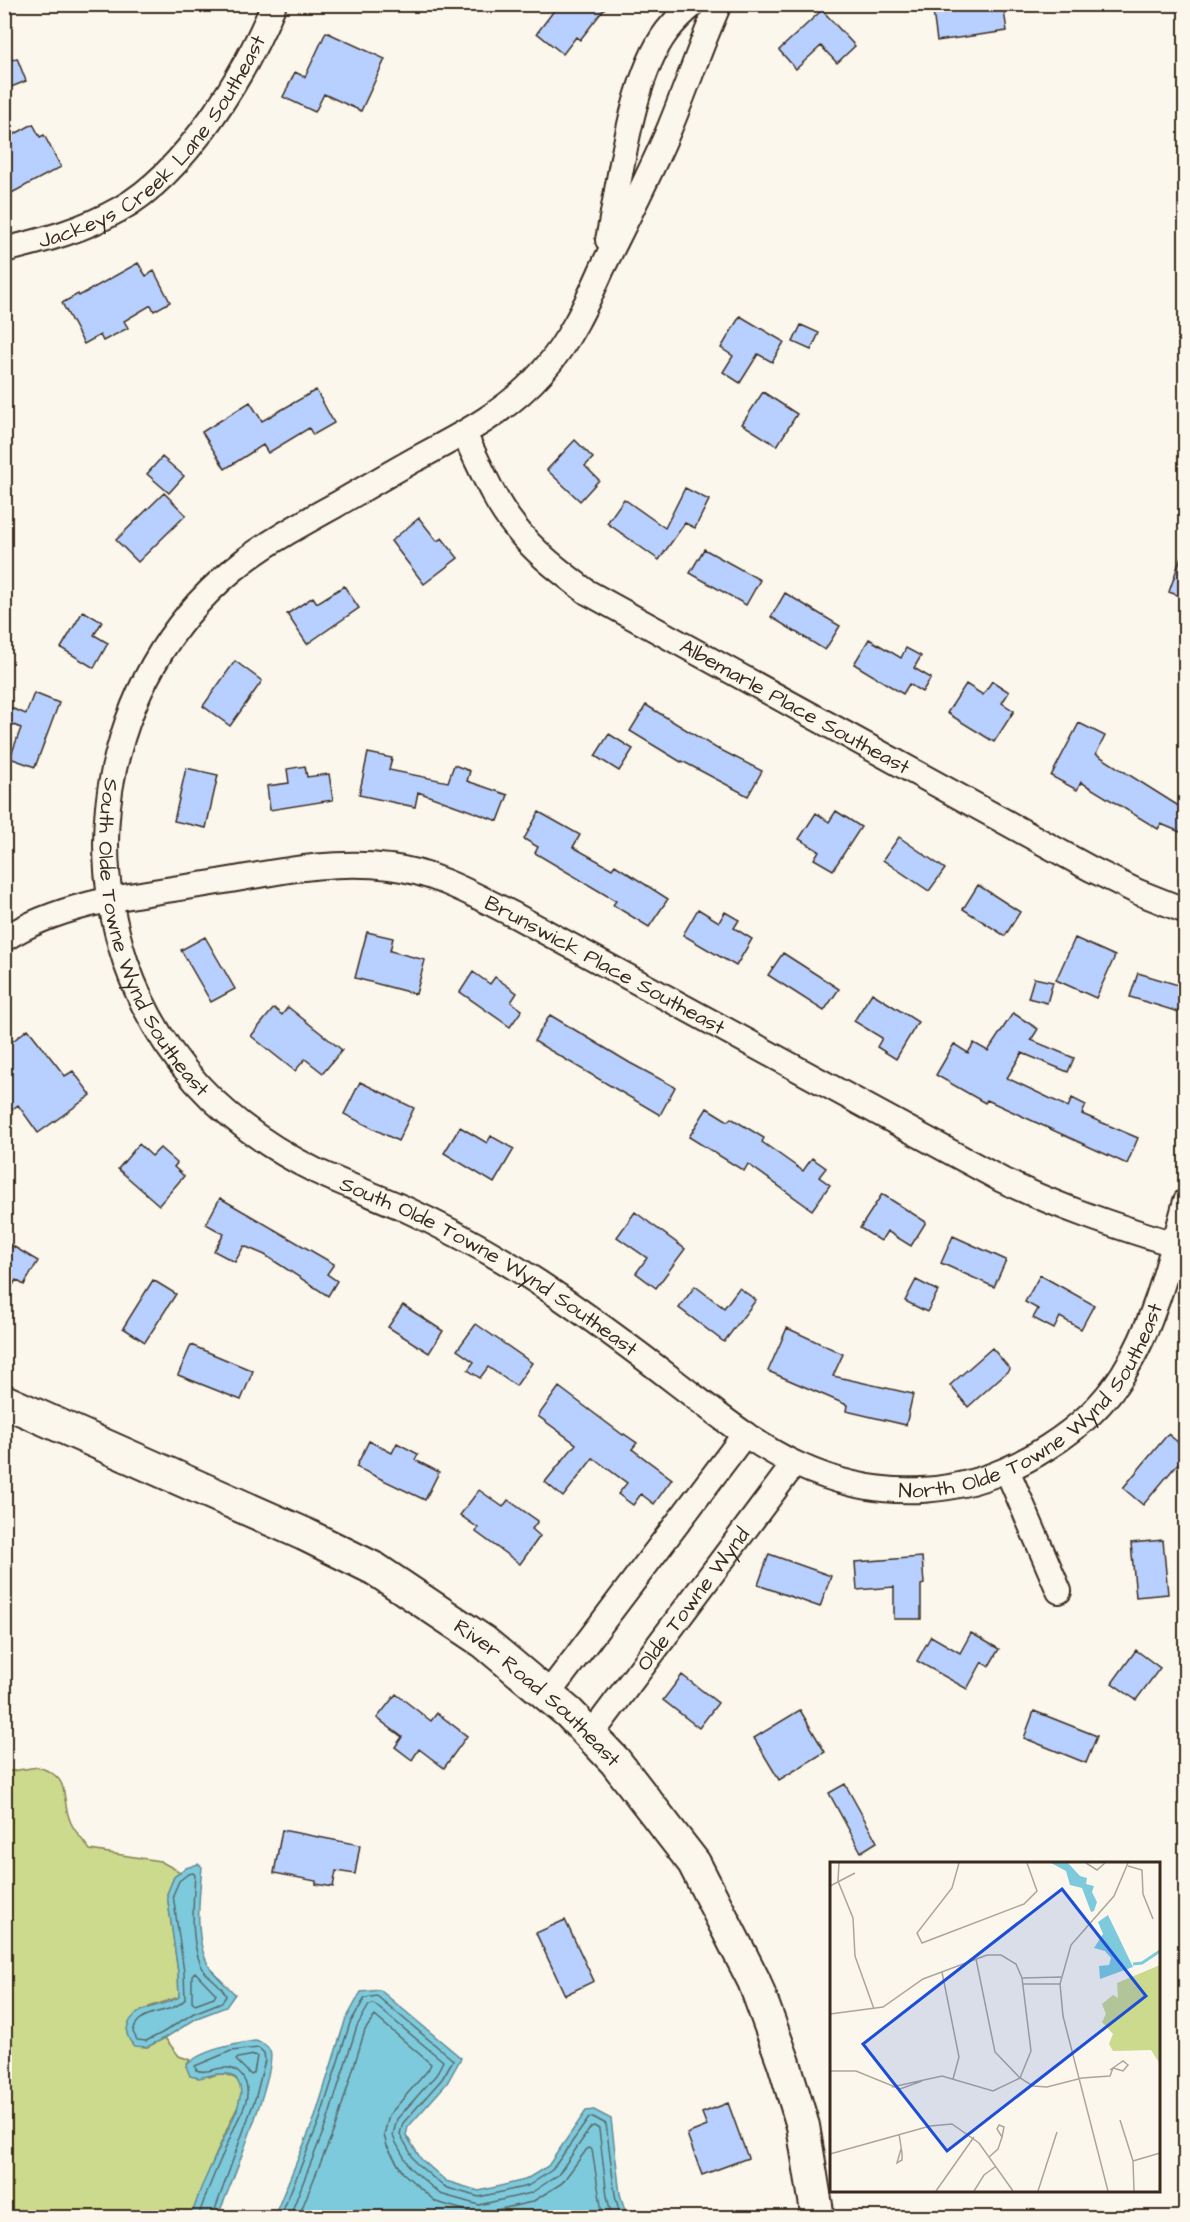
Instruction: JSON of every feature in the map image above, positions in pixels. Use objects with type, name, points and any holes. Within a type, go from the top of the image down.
[{"type":"main road","name":"River Road Southeast","points":[[4,1401],[304,1534],[375,1569],[484,1642],[548,1694],[591,1735],[643,1795],[694,1863],[754,1982],[784,2062],[803,2126],[818,2217]]},
{"type":"street","name":"Jackeys Creek Lane Southeast","points":[[4,250],[59,236],[95,222],[122,208],[156,182],[196,137],[232,86],[249,57],[273,4]]},
{"type":"street","name":"South Olde Towne Wynd Southeast","points":[[603,268],[627,142],[643,83],[655,52],[667,31],[693,4]]},
{"type":"street","name":"South Olde Towne Wynd Southeast","points":[[719,4],[662,145],[576,324],[545,369],[521,394],[498,413],[272,542],[240,564],[214,586],[190,612],[150,669],[136,697],[117,759],[107,818],[106,846],[109,900],[133,982],[159,1034],[198,1086],[239,1124],[312,1169],[443,1227],[521,1271],[615,1335],[745,1434],[794,1464]]},
{"type":"street","name":"Albemarle Place Southeast","points":[[464,434],[513,525],[546,560],[587,592],[1091,869],[1138,892],[1185,911]]},
{"type":"street","name":"Brunswick Place Southeast","points":[[4,939],[41,920],[109,900],[284,871],[322,867],[390,867],[423,874],[516,916],[1002,1180],[1035,1196],[1174,1244]]},
{"type":"street","name":"North Olde Towne Wynd Southeast","points":[[794,1464],[854,1485],[890,1490],[945,1489],[978,1481],[1007,1470],[1062,1438],[1088,1417],[1109,1394],[1126,1370],[1154,1306],[1185,1201]]},
{"type":"street","points":[[548,1694],[745,1434]]},
{"type":"street","name":"Olde Towne Wynd","points":[[591,1735],[794,1464]]},
{"type":"street","points":[[1007,1470],[1059,1591]]},
{"type":"green space","points":[[38,1767],[49,1771],[61,1783],[71,1823],[90,1850],[160,1861],[180,1872],[174,1877],[167,1894],[178,1972],[179,1997],[149,2007],[127,2033],[132,2044],[147,2047],[165,2038],[179,2056],[190,2060],[186,2066],[209,2077],[221,2074],[231,2076],[236,2079],[241,2088],[238,2106],[191,2217],[5,2218],[5,1772]]},
{"type":"water","points":[[198,1864],[202,1867],[199,1931],[204,1956],[214,1973],[235,1994],[226,2007],[197,2018],[147,2047],[134,2046],[127,2029],[135,2015],[179,1997],[178,1972],[167,1894],[174,1877],[186,1868]]},
{"type":"water","points":[[380,1990],[461,2058],[447,2083],[408,2127],[406,2135],[421,2159],[446,2181],[479,2191],[525,2180],[548,2166],[586,2111],[594,2110],[611,2119],[620,2194],[627,2217],[274,2217],[315,2117],[345,2021],[361,1992]]},
{"type":"water","points":[[255,2041],[264,2044],[269,2049],[270,2062],[250,2132],[217,2217],[191,2217],[201,2188],[237,2110],[241,2093],[236,2078],[229,2074],[199,2078],[190,2076],[186,2066],[192,2060],[209,2052]]},
{"type":"building","points":[[559,4],[608,4],[580,40],[576,37],[563,54],[537,33]]},
{"type":"building","points":[[932,4],[1003,4],[1007,31],[937,41]]},
{"type":"building","points":[[822,10],[855,46],[837,63],[821,46],[796,69],[779,50]]},
{"type":"building","points":[[326,32],[385,59],[361,111],[324,94],[315,112],[283,97],[295,72],[305,77]]},
{"type":"building","points":[[17,58],[26,81],[4,90],[4,63]]},
{"type":"building","points":[[33,124],[40,137],[44,135],[61,167],[4,197],[4,140]]},
{"type":"building","points":[[138,263],[146,276],[154,271],[170,302],[154,311],[151,305],[124,321],[128,328],[103,341],[100,335],[84,344],[62,303]]},
{"type":"building","points":[[740,316],[784,342],[772,362],[758,354],[740,383],[723,372],[733,356],[721,348]]},
{"type":"building","points":[[801,325],[819,333],[811,350],[793,342]]},
{"type":"building","points":[[316,390],[334,423],[313,435],[309,428],[268,453],[263,445],[225,469],[202,432],[250,402],[262,421]]},
{"type":"building","points":[[763,392],[797,414],[777,446],[742,424]]},
{"type":"building","points":[[575,440],[593,458],[585,466],[599,480],[580,501],[547,470]]},
{"type":"building","points":[[162,457],[184,476],[169,493],[147,474]]},
{"type":"building","points":[[685,488],[709,500],[695,528],[685,523],[659,560],[607,523],[624,499],[665,528]]},
{"type":"building","points":[[164,493],[186,515],[138,562],[116,540]]},
{"type":"building","points":[[419,518],[437,541],[442,538],[458,558],[424,584],[391,541]]},
{"type":"building","points":[[704,549],[760,580],[746,605],[690,573]]},
{"type":"building","points":[[1183,551],[1185,552],[1185,598],[1169,592]]},
{"type":"building","points":[[344,586],[359,608],[307,644],[287,614],[313,597],[317,603]]},
{"type":"building","points":[[785,593],[840,626],[825,650],[771,617]]},
{"type":"building","points":[[83,611],[102,622],[94,635],[108,643],[94,668],[61,648]]},
{"type":"building","points":[[869,639],[901,658],[906,648],[921,656],[914,668],[931,678],[922,692],[909,684],[903,694],[854,664]]},
{"type":"building","points":[[235,661],[262,681],[230,726],[203,706]]},
{"type":"building","points":[[992,681],[1009,692],[1002,703],[1014,711],[994,742],[947,713],[966,684],[983,695]]},
{"type":"building","points":[[34,693],[59,703],[35,767],[10,758],[21,728],[6,722],[11,708],[26,714]]},
{"type":"building","points":[[646,705],[719,750],[762,771],[748,796],[681,762],[630,731]]},
{"type":"building","points":[[1079,723],[1105,736],[1096,754],[1185,810],[1185,834],[1161,824],[1158,829],[1081,782],[1077,790],[1051,776]]},
{"type":"building","points":[[609,734],[633,749],[619,771],[595,756]]},
{"type":"building","points":[[368,753],[392,758],[389,770],[448,782],[454,765],[470,771],[467,781],[508,795],[498,821],[418,792],[415,807],[359,795]]},
{"type":"building","points":[[305,766],[307,777],[329,774],[333,800],[270,810],[267,786],[289,783],[287,769]]},
{"type":"building","points":[[186,768],[218,775],[206,828],[174,821]]},
{"type":"building","points":[[836,811],[861,827],[833,870],[814,859],[819,851],[799,839],[816,813],[829,822]]},
{"type":"building","points":[[539,812],[580,835],[573,847],[612,869],[615,865],[668,899],[649,927],[613,905],[616,901],[535,853],[538,847],[524,839]]},
{"type":"building","points":[[899,837],[945,869],[929,891],[883,860]]},
{"type":"building","points":[[978,885],[1020,912],[1005,936],[963,909]]},
{"type":"building","points":[[698,909],[719,922],[725,912],[739,920],[734,928],[752,939],[736,966],[683,935]]},
{"type":"building","points":[[367,932],[393,938],[390,951],[425,960],[416,994],[355,978]]},
{"type":"building","points":[[205,937],[235,989],[211,1002],[181,950]]},
{"type":"building","points":[[1075,938],[1115,956],[1096,998],[1056,980]]},
{"type":"building","points":[[783,953],[839,989],[824,1011],[768,975]]},
{"type":"building","points":[[473,972],[490,984],[495,977],[517,993],[511,1002],[522,1010],[510,1027],[460,992]]},
{"type":"building","points":[[1138,973],[1185,987],[1185,1014],[1130,997]]},
{"type":"building","points":[[1034,978],[1053,982],[1047,1003],[1028,998]]},
{"type":"building","points":[[872,993],[918,1022],[896,1059],[877,1047],[882,1038],[854,1021]]},
{"type":"building","points":[[288,1007],[342,1050],[323,1073],[305,1059],[295,1071],[251,1036],[274,1008],[282,1015]]},
{"type":"building","points":[[1013,1013],[1038,1029],[1031,1040],[1074,1058],[1068,1072],[1022,1053],[1007,1078],[1068,1107],[1072,1098],[1086,1105],[1082,1114],[1138,1138],[1127,1164],[987,1100],[985,1103],[936,1075],[954,1044],[968,1053],[974,1043],[988,1051]]},
{"type":"building","points":[[550,1015],[675,1087],[660,1115],[534,1041]]},
{"type":"building","points":[[28,1029],[65,1076],[73,1071],[91,1095],[38,1133],[18,1105],[4,1116],[4,1048]]},
{"type":"building","points":[[360,1082],[414,1108],[398,1141],[344,1114]]},
{"type":"building","points":[[707,1108],[728,1121],[731,1118],[764,1138],[762,1142],[803,1171],[812,1158],[826,1168],[819,1177],[830,1185],[812,1210],[748,1164],[744,1171],[689,1137]]},
{"type":"building","points":[[460,1127],[487,1143],[491,1136],[514,1149],[494,1183],[444,1153]]},
{"type":"building","points":[[139,1144],[152,1156],[160,1148],[177,1163],[174,1167],[184,1176],[159,1205],[118,1169]]},
{"type":"building","points":[[882,1194],[926,1222],[911,1246],[887,1231],[881,1241],[860,1228]]},
{"type":"building","points":[[220,1198],[334,1264],[327,1274],[337,1281],[328,1296],[265,1255],[244,1246],[235,1262],[214,1251],[224,1234],[206,1224]]},
{"type":"building","points":[[635,1212],[685,1249],[656,1288],[636,1273],[647,1258],[617,1237]]},
{"type":"building","points":[[953,1236],[1006,1260],[994,1287],[941,1263]]},
{"type":"building","points":[[4,1241],[38,1261],[24,1285],[16,1280],[4,1300]]},
{"type":"building","points":[[1040,1275],[1094,1305],[1081,1329],[1060,1317],[1054,1329],[1033,1318],[1038,1309],[1025,1302]]},
{"type":"building","points":[[153,1280],[176,1294],[145,1342],[123,1328]]},
{"type":"building","points":[[916,1280],[938,1291],[927,1312],[905,1301]]},
{"type":"building","points":[[695,1286],[724,1308],[739,1288],[756,1300],[724,1342],[679,1308]]},
{"type":"building","points":[[403,1305],[443,1331],[429,1353],[388,1327]]},
{"type":"building","points":[[476,1324],[532,1363],[516,1386],[488,1367],[480,1378],[468,1370],[474,1362],[457,1350]]},
{"type":"building","points":[[787,1328],[843,1354],[833,1376],[913,1394],[906,1425],[846,1411],[847,1405],[768,1371]]},
{"type":"building","points":[[191,1345],[253,1371],[241,1400],[178,1375]]},
{"type":"building","points":[[992,1348],[1010,1369],[968,1407],[950,1385]]},
{"type":"building","points":[[559,1387],[637,1443],[632,1449],[672,1479],[654,1504],[641,1494],[633,1505],[618,1494],[627,1483],[593,1458],[563,1497],[545,1482],[576,1444],[538,1416]]},
{"type":"building","points":[[1168,1434],[1185,1448],[1185,1455],[1143,1505],[1123,1488]]},
{"type":"building","points":[[369,1441],[392,1453],[397,1443],[418,1454],[415,1460],[439,1472],[425,1500],[356,1467]]},
{"type":"building","points":[[479,1490],[503,1507],[508,1500],[538,1521],[532,1529],[540,1536],[520,1564],[476,1532],[478,1528],[460,1515]]},
{"type":"building","points":[[1163,1540],[1168,1594],[1136,1597],[1131,1543]]},
{"type":"building","points":[[769,1554],[831,1576],[820,1607],[758,1585]]},
{"type":"building","points":[[922,1557],[924,1584],[921,1585],[921,1619],[894,1619],[894,1587],[857,1590],[855,1562]]},
{"type":"building","points":[[971,1633],[999,1649],[989,1666],[982,1662],[967,1689],[917,1661],[931,1636],[960,1653]]},
{"type":"building","points":[[1136,1650],[1160,1668],[1136,1700],[1112,1683]]},
{"type":"building","points":[[682,1675],[718,1703],[699,1728],[663,1700]]},
{"type":"building","points":[[396,1694],[431,1721],[437,1713],[467,1736],[444,1768],[419,1749],[412,1760],[395,1747],[402,1737],[377,1718]]},
{"type":"building","points":[[800,1710],[825,1752],[779,1780],[754,1738]]},
{"type":"building","points":[[1034,1711],[1097,1736],[1086,1763],[1024,1738]]},
{"type":"building","points":[[845,1784],[877,1842],[861,1852],[829,1793]]},
{"type":"building","points":[[282,1830],[360,1845],[355,1874],[336,1871],[333,1887],[316,1884],[316,1881],[274,1873]]},
{"type":"building","points":[[565,1920],[594,1981],[565,1995],[536,1933]]},
{"type":"building","points":[[728,2103],[748,2158],[702,2175],[687,2134],[707,2126],[702,2113]]}]
